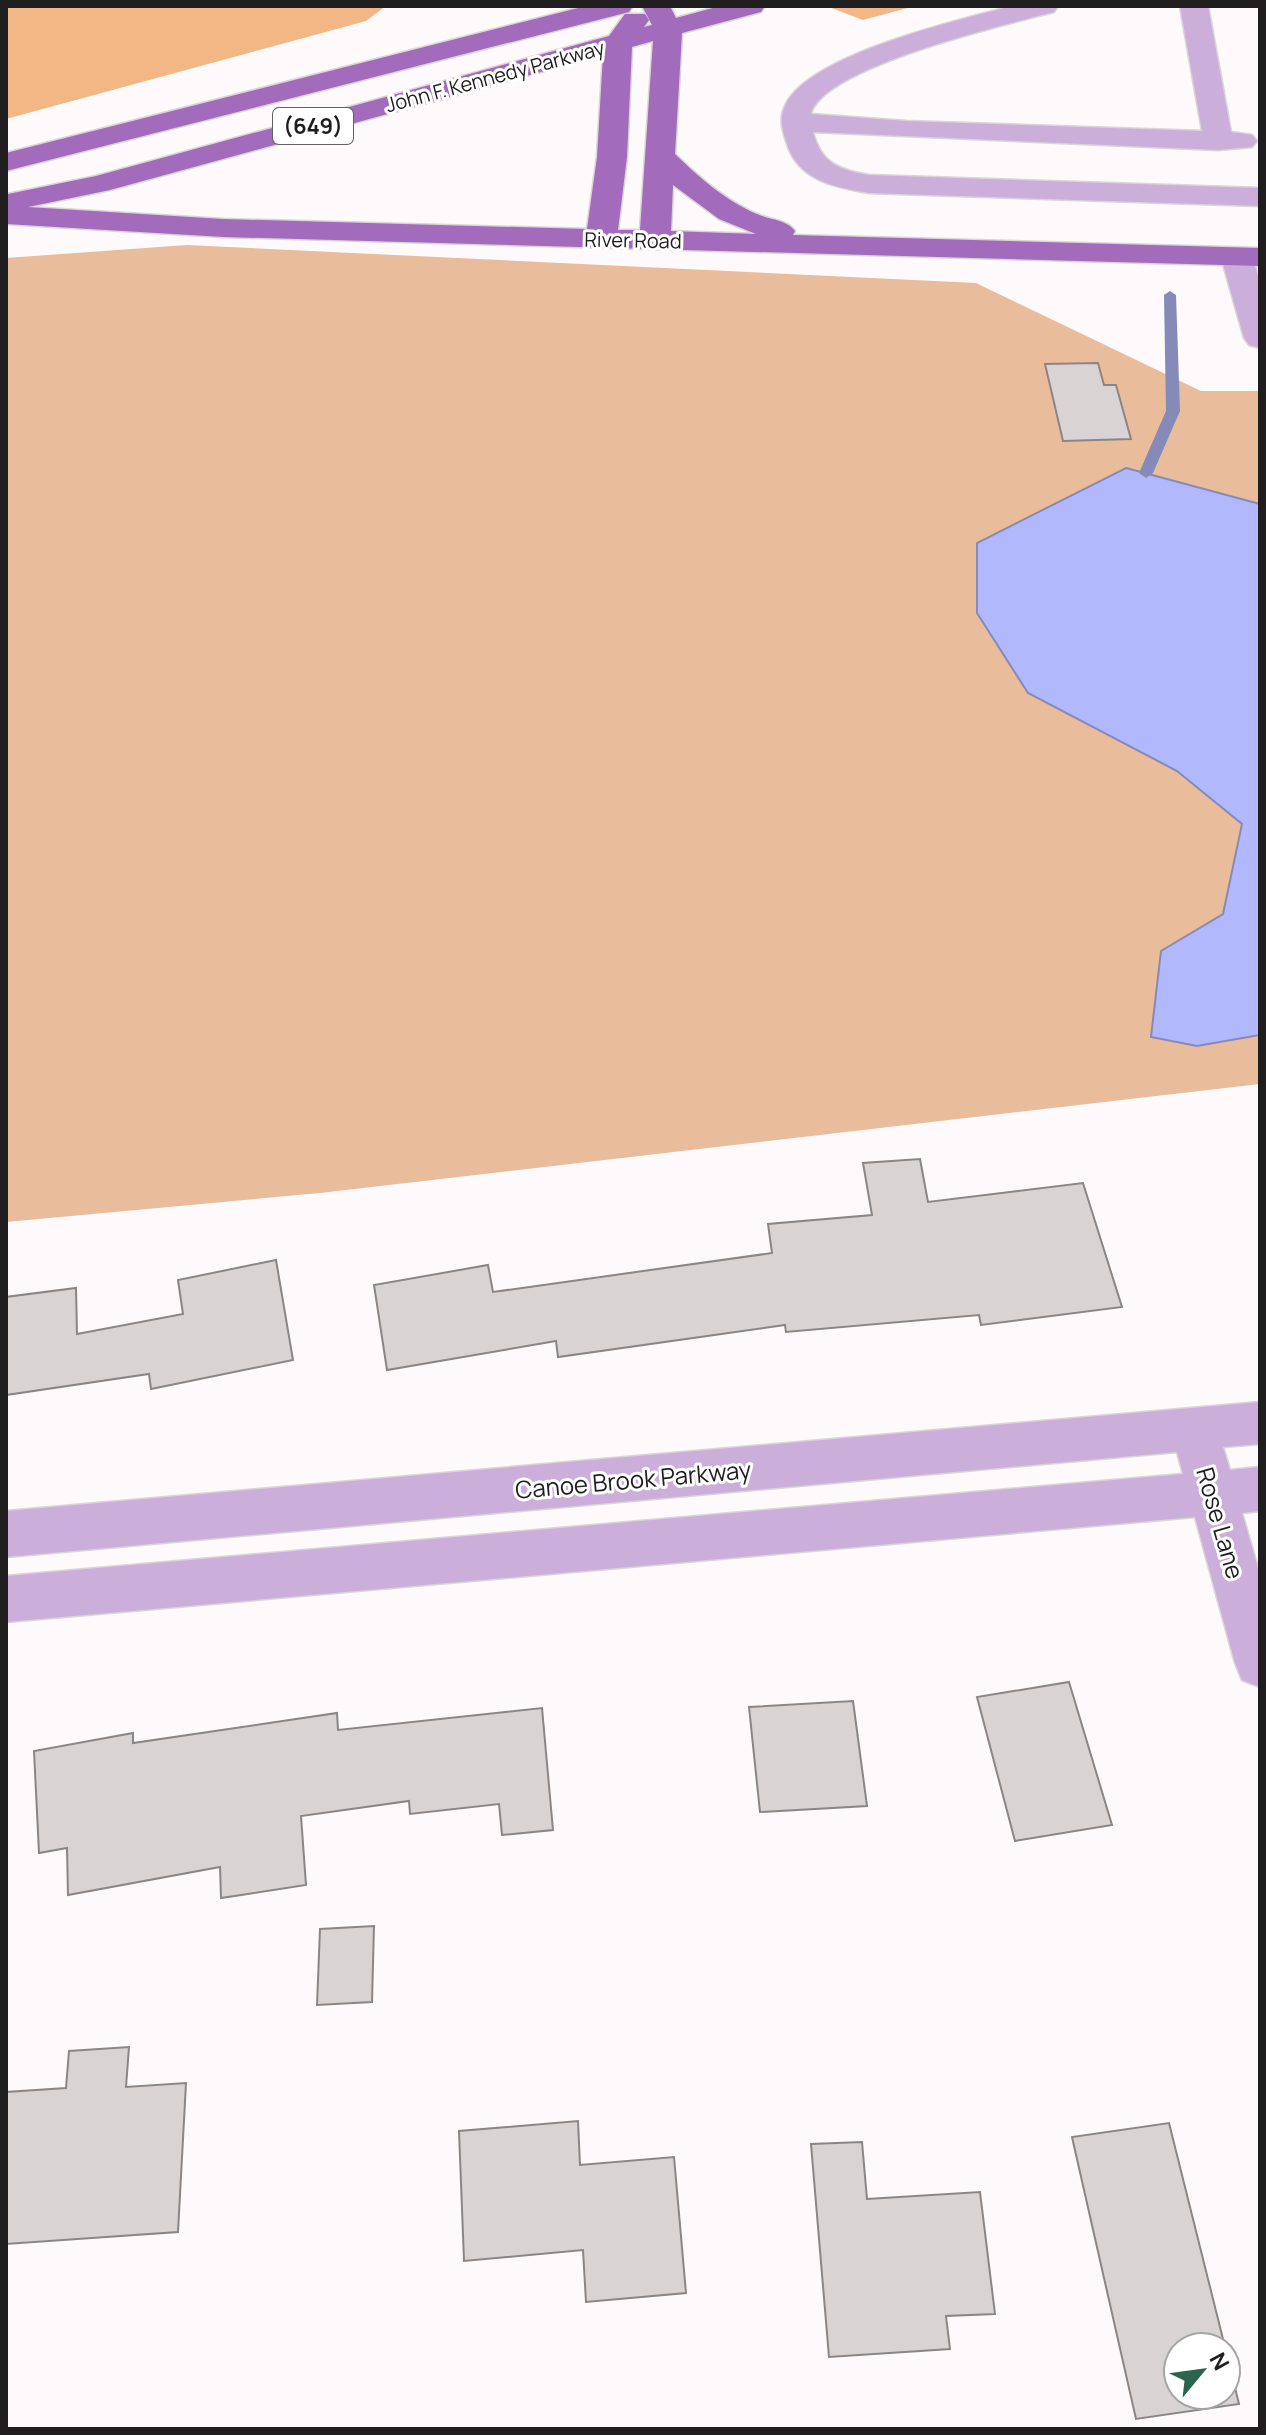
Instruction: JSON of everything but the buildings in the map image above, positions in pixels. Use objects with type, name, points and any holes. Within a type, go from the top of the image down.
[{"type":"main road","name":"John F. Kennedy Parkway","points":[[6,162],[619,6]]},
{"type":"main road","points":[[601,240],[612,157],[618,43],[645,6]]},
{"type":"main road","name":"John F. Kennedy Parkway","points":[[6,202],[99,184],[618,43],[662,18],[751,6]]},
{"type":"main road","points":[[655,239],[663,159],[662,18]]},
{"type":"main road","points":[[663,159],[704,199],[756,225],[789,234],[893,248]]},
{"type":"main road","name":"River Road","points":[[6,215],[223,228],[1248,257]]},
{"type":"street","points":[[1044,6],[902,48],[857,64],[822,82],[800,102],[795,122],[803,153],[822,173],[869,184],[1260,197]]},
{"type":"street","points":[[795,122],[906,130],[1230,141],[1194,6]]},
{"type":"street","points":[[1248,257],[1260,338]]},
{"type":"street","name":"Canoe Brook Parkway","points":[[6,1534],[1260,1423]]},
{"type":"street","name":"Rose Lane","points":[[1195,1430],[1260,1663]]},
{"type":"street","points":[[6,1599],[419,1558],[897,1522],[1260,1489]]},
{"type":"shaded area","points":[[6,6],[386,6],[366,21],[6,119]]},
{"type":"shaded area","points":[[915,6],[863,20],[829,7]]},
{"type":"shaded area","points":[[187,245],[976,283],[1201,391],[1260,391],[1260,1084],[320,1193],[6,1222],[6,258]]},
{"type":"water","points":[[1126,468],[1260,504],[1260,1035],[1197,1046],[1151,1037],[1161,951],[1223,914],[1242,824],[1177,771],[1028,693],[977,613],[977,543]]},
{"type":"waterway","points":[[1146,473],[1173,411],[1170,295]]}]
